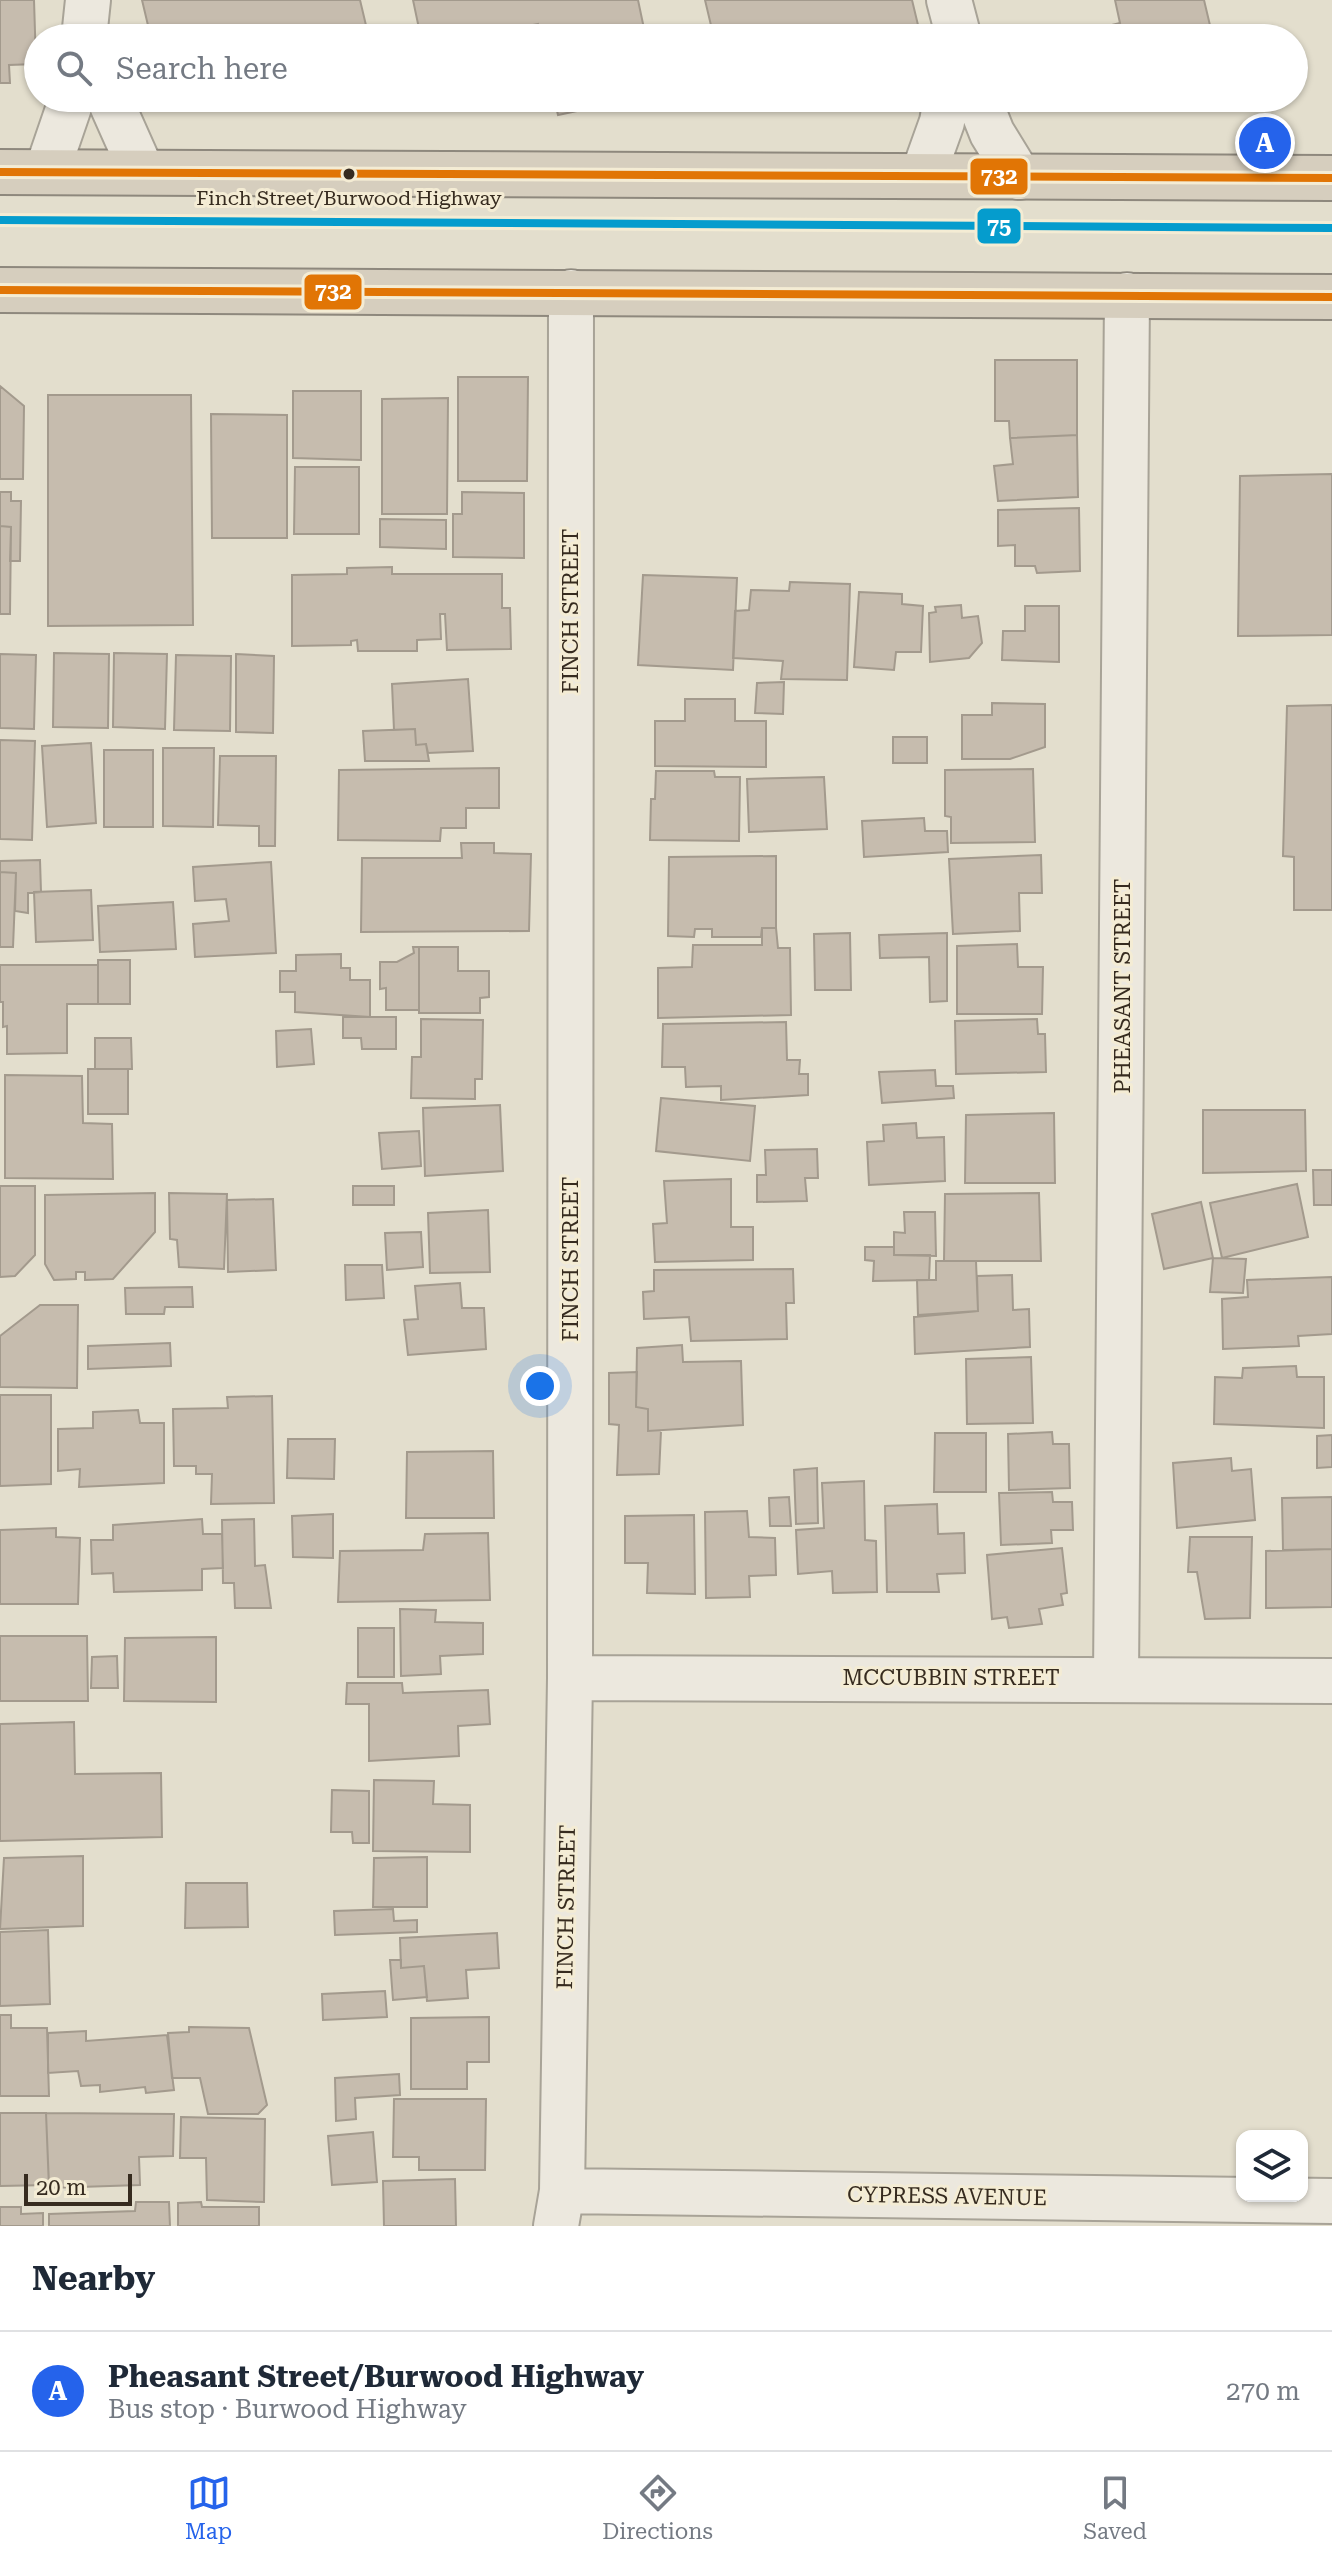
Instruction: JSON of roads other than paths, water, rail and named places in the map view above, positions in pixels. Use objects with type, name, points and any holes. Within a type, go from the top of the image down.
[{"type":"highway","points":[[0,172],[1332,178]]},
{"type":"highway","points":[[0,290],[1332,297]]},
{"type":"street","points":[[47,171],[67,112]]},
{"type":"street","points":[[115,112],[142,172]]},
{"type":"street","points":[[923,175],[944,112]]},
{"type":"street","points":[[984,112],[992,133],[1019,177]]},
{"type":"street","name":"FINCH STREET","points":[[559,2209],[570,1678],[571,292]]},
{"type":"street","name":"PHEASANT STREET","points":[[1116,1677],[1127,295]]},
{"type":"street","name":"MCCUBBIN STREET","points":[[570,1678],[1116,1677],[1332,1681]]},
{"type":"street","name":"CYPRESS AVENUE","points":[[559,2209],[951,2211],[1332,2201]]},
{"type":"place","name":"Pheasant Street/Burwood Highway","points":[[1265,143]]},
{"type":"place","name":"Finch Street/Burwood Highway","points":[[349,174]]}]
